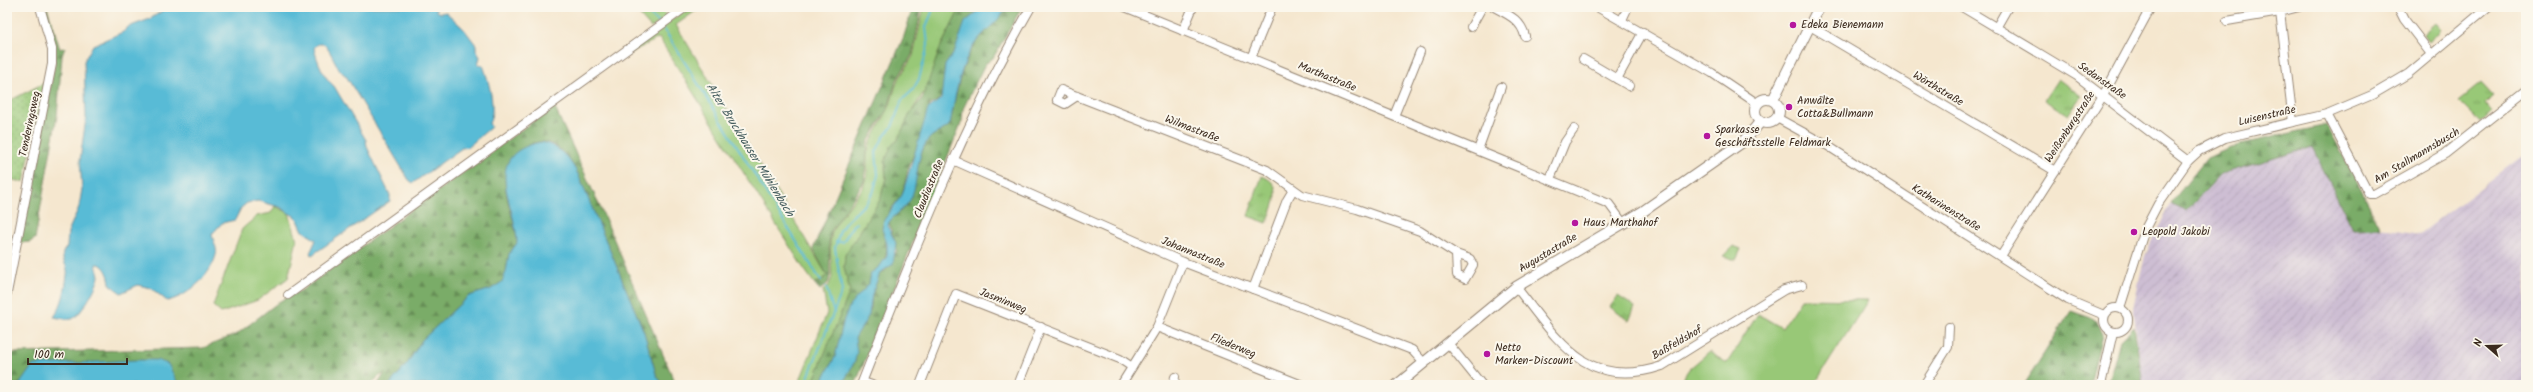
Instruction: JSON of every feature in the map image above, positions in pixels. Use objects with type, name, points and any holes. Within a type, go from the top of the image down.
[{"type":"main road","points":[[1773,100],[1819,7]]},
{"type":"main road","points":[[1764,99],[1773,100],[1779,110],[1777,118],[1768,123],[1761,122],[1756,115],[1758,104],[1764,99]]},
{"type":"main road","name":"Augustastraße","points":[[1397,385],[1516,287],[1623,223],[1744,141],[1761,122]]},
{"type":"street","name":"Tenderingsweg","points":[[7,293],[52,64],[52,49],[40,7]]},
{"type":"street","points":[[288,295],[686,7]]},
{"type":"street","name":"Claudiastraße","points":[[862,383],[953,160],[1002,58],[1031,7]]},
{"type":"street","name":"Marthastraße","points":[[1125,7],[1609,204],[1623,223]]},
{"type":"street","points":[[1183,31],[1193,7]]},
{"type":"street","points":[[1251,58],[1272,7]]},
{"type":"street","points":[[1471,27],[1482,7]]},
{"type":"street","points":[[1494,7],[1515,18],[1523,27],[1525,36]]},
{"type":"street","points":[[1597,7],[1643,32],[1712,73],[1758,104]]},
{"type":"street","points":[[1622,20],[1628,7]]},
{"type":"street","name":"Sedanstraße","points":[[1962,7],[2104,94],[2188,161]]},
{"type":"street","points":[[1996,28],[2008,7]]},
{"type":"street","name":"Weißenburgstraße","points":[[2001,256],[2104,94],[2151,7]]},
{"type":"street","points":[[2227,21],[2280,12],[2299,7]]},
{"type":"street","points":[[2398,7],[2404,19],[2431,54]]},
{"type":"street","name":"Luisenstraße","points":[[2120,308],[2145,229],[2169,186],[2188,161],[2199,151],[2225,138],[2327,114],[2372,95],[2408,74],[2488,7]]},
{"type":"street","points":[[2280,12],[2293,122]]},
{"type":"street","name":"Wörthstraße","points":[[1810,26],[2055,171]]},
{"type":"street","points":[[1617,79],[1643,32]]},
{"type":"street","points":[[1394,116],[1420,52]]},
{"type":"street","points":[[1583,60],[1629,86]]},
{"type":"street","points":[[1478,150],[1501,87]]},
{"type":"street","name":"Am Stallmannsbusch","points":[[2327,114],[2369,194],[2374,194],[2450,151],[2526,90]]},
{"type":"street","name":"Wilmastraße","points":[[1077,96],[1267,170],[1293,190],[1309,197],[1387,218],[1420,231],[1456,254]]},
{"type":"street","name":"Katharinenstraße","points":[[1777,118],[1828,146],[2068,300],[2104,315]]},
{"type":"street","points":[[1550,179],[1565,142],[1574,129]]},
{"type":"street","name":"Johannastraße","points":[[953,160],[1183,262],[1412,350],[1424,363]]},
{"type":"street","points":[[1253,289],[1286,200],[1293,190]]},
{"type":"street","points":[[1121,385],[1157,327],[1183,262]]},
{"type":"street","name":"Baßfeldshof","points":[[1516,287],[1576,360],[1603,372],[1627,375],[1644,373],[1662,366],[1784,290],[1802,285]]},
{"type":"street","name":"Jasminweg","points":[[920,385],[956,294],[1120,359],[1132,367]]},
{"type":"street","points":[[2120,308],[2126,313],[2128,321],[2121,331],[2113,332],[2104,323],[2104,315],[2109,309],[2120,308]]},
{"type":"street","name":"Fliederweg","points":[[1157,327],[1302,385]]},
{"type":"street","points":[[1924,385],[1948,347],[1949,327]]},
{"type":"street","points":[[1018,385],[1041,328]]},
{"type":"street","points":[[2101,385],[2113,332]]},
{"type":"street","points":[[1448,343],[1482,385]]},
{"type":"street","points":[[862,383],[872,385]]},
{"type":"shaded area","points":[[2327,125],[2381,228],[2420,234],[2526,153],[2526,385],[2143,385],[2133,307],[2145,256],[2170,204],[2207,158],[2237,145]]},
{"type":"green space","points":[[42,7],[47,7],[60,49],[65,47],[62,56],[57,116],[35,239],[30,242],[20,243],[55,63]]},
{"type":"green space","points":[[632,7],[658,7],[668,17],[651,28]]},
{"type":"green space","points":[[690,7],[701,7],[676,25],[827,275],[817,284],[814,283],[802,266],[659,38],[616,60]]},
{"type":"green space","points":[[913,7],[922,7],[912,55],[896,81],[888,108],[868,142],[864,182],[831,231],[829,243],[830,276],[828,283],[820,290],[814,283],[820,282],[827,275],[813,249],[904,36]]},
{"type":"green space","points":[[924,7],[961,7],[940,48],[929,84],[910,114],[885,167],[886,178],[880,200],[845,255],[844,267],[850,291],[812,385],[798,385],[827,313],[823,290],[829,285],[832,277],[830,243],[832,232],[838,221],[863,188],[867,175],[867,155],[870,143],[889,108],[897,82],[913,56]]},
{"type":"green space","points":[[961,7],[983,7],[976,11],[967,21],[954,53],[945,66],[942,95],[936,102],[930,105],[920,142],[909,165],[902,195],[890,210],[883,234],[886,246],[886,256],[884,261],[871,273],[869,284],[844,319],[835,357],[820,385],[812,385],[850,291],[844,267],[845,255],[880,200],[886,178],[885,161],[892,144],[897,141],[910,114],[923,97],[940,48]]},
{"type":"green space","points":[[1007,7],[1022,7],[993,58],[985,64],[963,109],[962,121],[855,385],[842,385],[855,361],[855,338],[871,308],[872,294],[880,273],[885,271],[897,251],[889,222],[908,202],[914,187],[921,155],[928,140],[933,135],[948,127],[950,124],[962,71],[976,42],[1000,17]]},
{"type":"green space","points":[[2435,23],[2441,30],[2428,42],[2423,34]]},
{"type":"green space","points":[[2058,79],[2081,96],[2068,115],[2044,100]]},
{"type":"green space","points":[[44,83],[24,182],[7,179],[7,102]]},
{"type":"green space","points":[[2481,83],[2493,96],[2485,104],[2491,112],[2480,122],[2459,101]]},
{"type":"green space","points":[[554,106],[601,209],[676,385],[663,385],[656,374],[644,332],[578,174],[572,163],[558,148],[547,143],[538,142],[519,152],[511,161],[506,172],[505,183],[516,231],[517,243],[509,254],[506,272],[502,282],[491,289],[469,296],[459,305],[422,340],[407,364],[389,385],[377,385],[385,373],[378,377],[371,385],[179,385],[178,382],[19,383],[19,385],[7,385],[7,373],[13,353],[203,348],[237,334],[280,301],[302,290]]},
{"type":"green space","points":[[2327,125],[2381,228],[2353,229],[2312,147],[2221,174],[2186,211],[2170,204],[2207,158],[2237,145]]},
{"type":"green space","points":[[1262,176],[1274,185],[1276,190],[1276,196],[1267,223],[1248,216]]},
{"type":"green space","points":[[275,206],[289,213],[297,240],[288,278],[258,300],[221,313],[213,306],[242,229],[257,216],[271,213]]},
{"type":"green space","points":[[1733,246],[1741,249],[1736,260],[1723,256]]},
{"type":"green space","points":[[1618,296],[1635,307],[1629,321],[1610,307]]},
{"type":"green space","points":[[1801,299],[1868,300],[1814,385],[1678,385],[1689,369],[1709,352],[1727,363],[1758,314],[1782,328]]},
{"type":"green space","points":[[2071,311],[2094,319],[2102,334],[2090,385],[2024,385]]},
{"type":"green space","points":[[2134,326],[2143,385],[2108,385],[2120,340]]},
{"type":"water","points":[[168,7],[436,7],[436,11],[440,13],[446,12],[464,29],[476,45],[476,50],[480,57],[478,64],[483,65],[491,94],[492,110],[489,123],[491,127],[468,147],[462,148],[413,183],[409,180],[346,76],[339,69],[327,48],[324,44],[318,44],[314,48],[321,69],[330,83],[334,86],[366,140],[367,147],[390,195],[390,201],[312,255],[310,253],[316,240],[303,231],[297,218],[280,207],[258,201],[247,203],[241,208],[235,220],[222,223],[212,234],[216,250],[213,263],[198,284],[183,295],[167,301],[151,288],[138,285],[121,293],[110,285],[108,275],[104,268],[99,264],[96,264],[99,274],[98,280],[80,313],[72,319],[54,317],[62,302],[66,281],[67,271],[63,254],[67,247],[68,232],[79,207],[82,189],[80,160],[86,118],[84,61],[93,45],[123,32],[128,27],[150,19]]},
{"type":"water","points":[[983,7],[1007,7],[1000,17],[976,42],[970,51],[959,81],[950,124],[945,129],[930,137],[928,140],[919,161],[912,196],[905,207],[889,222],[888,227],[896,243],[893,264],[880,273],[872,294],[869,315],[855,338],[857,352],[855,361],[842,385],[820,385],[835,357],[844,319],[850,305],[869,284],[871,273],[880,266],[887,256],[887,244],[882,229],[884,220],[902,195],[928,109],[941,99],[945,65],[954,53],[965,22]]},
{"type":"water","points":[[540,142],[546,143],[563,153],[578,174],[644,332],[656,374],[663,385],[389,385],[407,364],[422,340],[459,305],[469,296],[491,289],[502,282],[506,272],[509,254],[517,243],[505,183],[506,170],[511,158],[521,149]]},
{"type":"water","points":[[157,360],[168,364],[179,385],[19,385],[33,365]]},
{"type":"waterway","name":"Alter Bruckhauser Mühlenbach","points":[[641,7],[659,23]]},
{"type":"waterway","points":[[805,385],[842,291],[835,248],[840,231],[845,223],[867,202],[873,193],[878,175],[876,152],[883,138],[892,127],[902,100],[912,91],[919,79],[928,45],[926,27],[934,7]]},
{"type":"waterway","name":"Alter Bruckhauser Mühlenbach","points":[[664,29],[821,281]]},
{"type":"waterway","points":[[836,242],[843,242],[853,225],[857,223]]},
{"type":"waterway","name":"Alter Bruckhauser Mühlenbach","points":[[826,287],[834,313]]},
{"type":"place","name":"Edeka Bienemann","points":[[1793,25]]},
{"type":"place","name":"Anwälte Cotta&Bullmann","points":[[1789,107]]},
{"type":"place","name":"Sparkasse Geschäftsstelle Feldmark","points":[[1707,136]]},
{"type":"place","name":"Haus Marthahof","points":[[1575,223]]},
{"type":"place","name":"Leopold Jakobi","points":[[2134,232]]},
{"type":"place","name":"Netto Marken-Discount","points":[[1487,354]]}]
